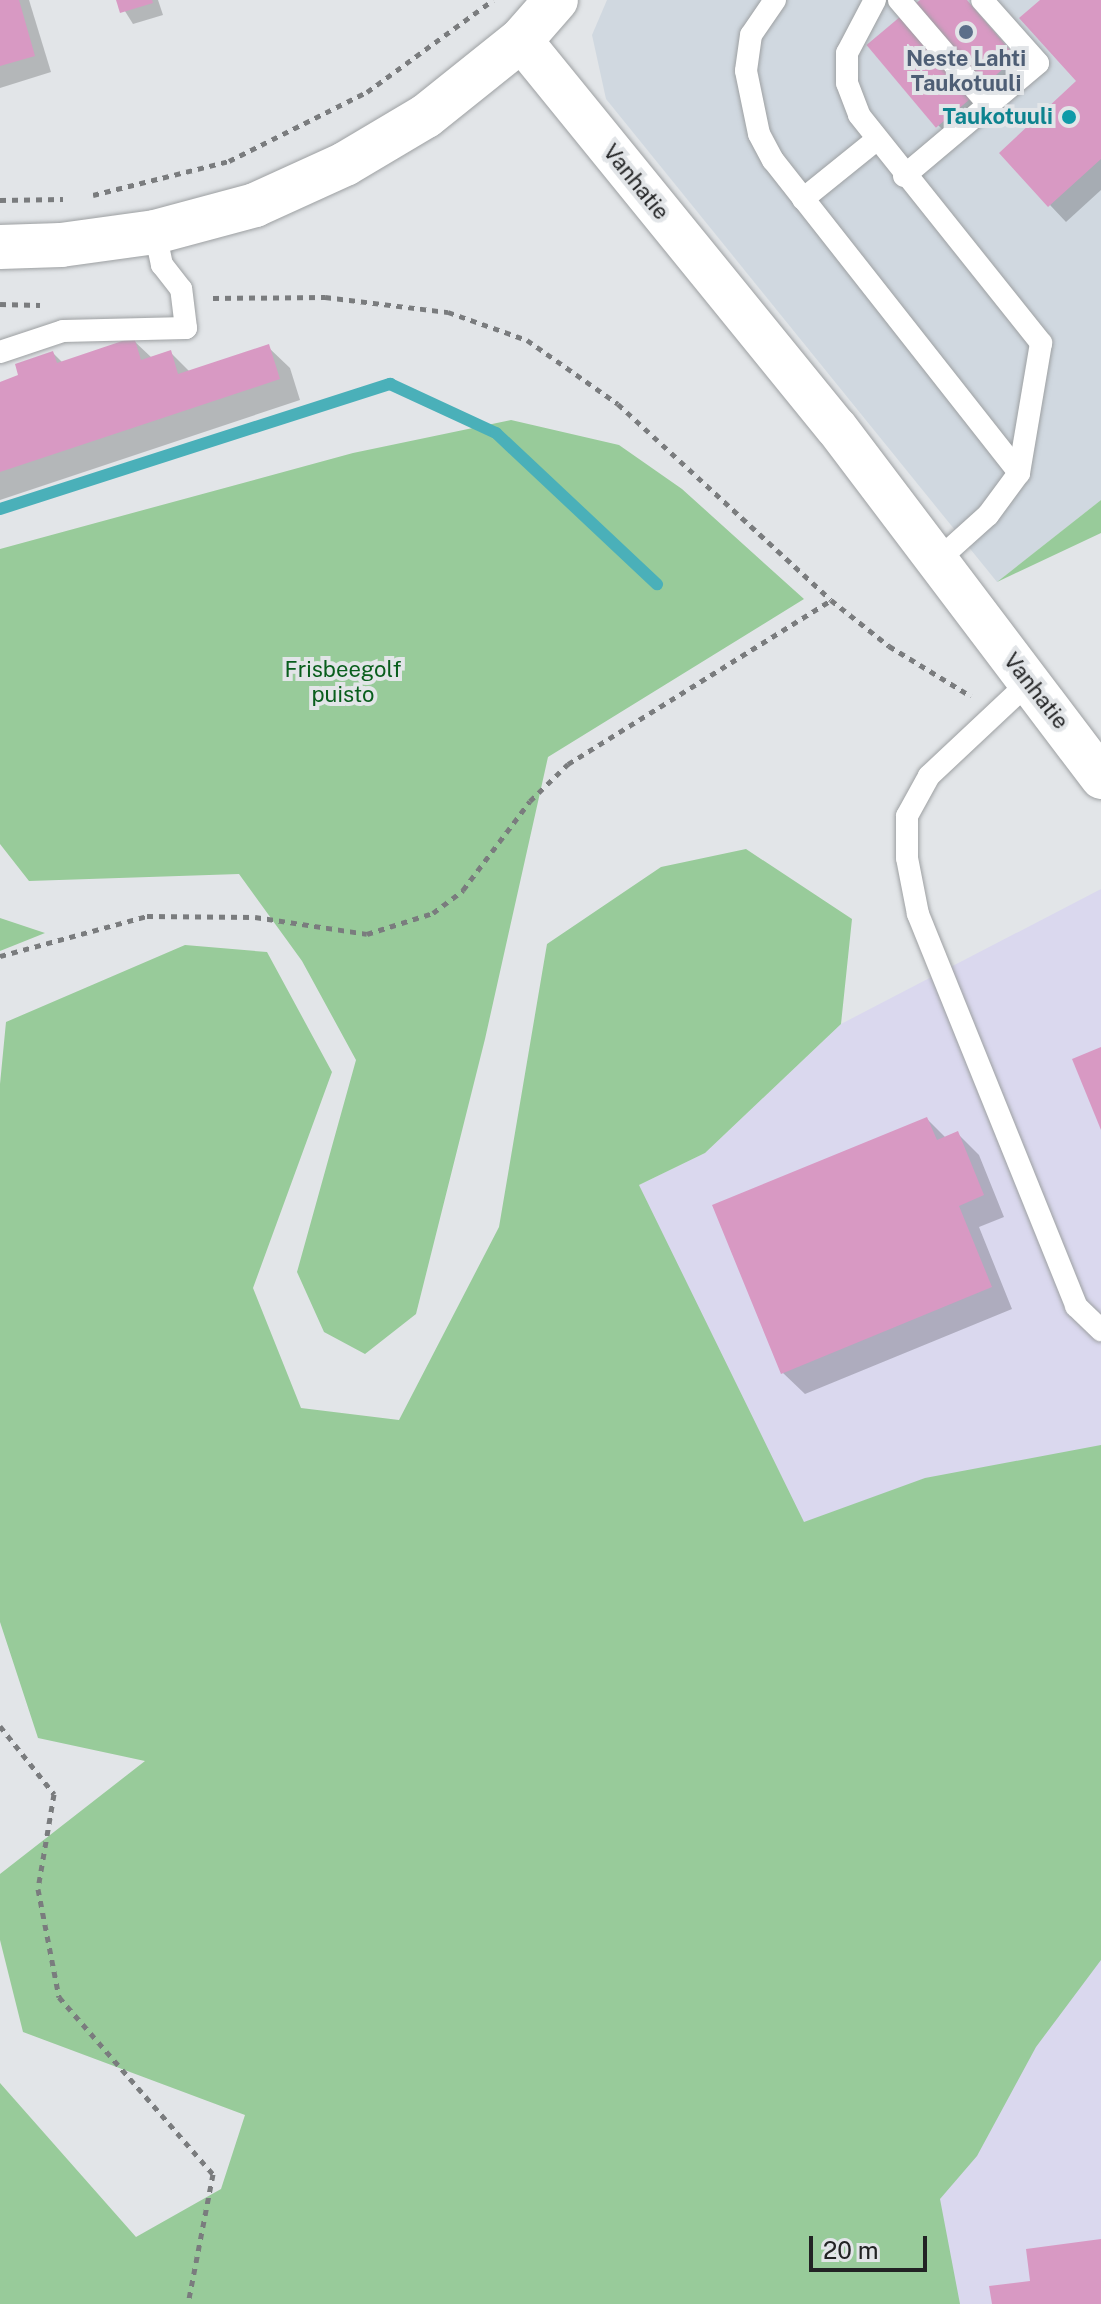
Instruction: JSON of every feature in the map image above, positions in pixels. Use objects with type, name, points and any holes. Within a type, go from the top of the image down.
[{"type":"street","points":[[0,247],[155,232],[255,205],[345,164],[426,116],[521,40],[556,0]]},
{"type":"street","name":"Vanhatie","points":[[521,40],[836,427],[1101,778]]},
{"type":"lane","points":[[775,0],[751,35],[749,93],[766,147],[803,199],[1019,473]]},
{"type":"lane","points":[[875,0],[847,53],[847,83],[875,141],[1041,343],[1019,473],[988,515],[937,561]]},
{"type":"lane","points":[[899,0],[989,105]]},
{"type":"lane","points":[[904,176],[1038,63],[982,0]]},
{"type":"lane","points":[[803,199],[875,141]]},
{"type":"lane","points":[[0,352],[63,331],[186,328],[181,289],[162,265],[155,232]]},
{"type":"lane","points":[[1028,683],[929,776],[907,816],[907,858],[918,914],[1076,1306],[1101,1330]]},
{"type":"path","points":[[87,196],[229,161],[367,92],[493,0]]},
{"type":"path","points":[[0,200],[73,199]]},
{"type":"path","points":[[241,297],[325,297],[448,312],[527,340],[618,404],[831,600],[889,646],[996,711]]},
{"type":"path","points":[[0,956],[147,916],[255,917],[367,934],[433,913],[463,890],[530,801],[568,764],[831,600]]},
{"type":"path","points":[[0,1726],[54,1794],[38,1889],[59,1997],[213,2174],[188,2304]]},
{"type":"shaded area","points":[[607,0],[1101,0],[1101,500],[997,582],[606,99],[592,35]]},
{"type":"shaded area","points":[[1101,889],[1101,2304],[882,2304],[639,1185],[705,1153],[841,1024]]},
{"type":"green space","name":"Frisbeegolf puisto","points":[[511,420],[619,445],[682,489],[804,599],[548,757],[485,1039],[416,1314],[365,1354],[324,1332],[297,1272],[356,1060],[302,961],[239,874],[29,881],[0,844],[0,549],[353,453]]},
{"type":"green space","points":[[1101,500],[1101,533],[997,582]]},
{"type":"green space","points":[[746,849],[852,919],[841,1024],[705,1153],[639,1185],[804,1522],[925,1478],[1101,1445],[1101,1960],[1036,2047],[977,2156],[940,2199],[960,2304],[0,2304],[0,2083],[136,2237],[221,2189],[245,2115],[23,2032],[0,1940],[0,1874],[145,1761],[38,1738],[0,1622],[0,1084],[6,1022],[185,945],[267,952],[332,1072],[253,1288],[301,1408],[399,1420],[499,1227],[547,944],[661,867]]},
{"type":"green space","points":[[0,918],[45,933],[0,951]]},
{"type":"building","points":[[0,0],[19,0],[35,56],[0,66]]},
{"type":"building","points":[[116,0],[152,0],[153,3],[120,13]]},
{"type":"building","points":[[920,0],[967,0],[1016,57],[985,85],[915,4]]},
{"type":"building","name":"Taukotuuli","points":[[1040,0],[1101,0],[1101,159],[1048,207],[999,153],[1076,81],[1019,18]]},
{"type":"building","points":[[901,16],[970,99],[936,128],[867,45]]},
{"type":"building","points":[[134,337],[141,360],[171,350],[178,374],[269,344],[280,379],[0,472],[0,382],[18,375],[15,364],[53,351],[57,363]]},
{"type":"building","points":[[1101,1047],[1101,1130],[1072,1059]]},
{"type":"building","points":[[927,1117],[937,1140],[958,1131],[984,1195],[959,1206],[992,1287],[781,1374],[712,1205]]},
{"type":"building","points":[[1101,2239],[1101,2304],[992,2304],[989,2286],[1030,2281],[1026,2249]]},
{"type":"waterway","points":[[0,509],[390,384],[496,433],[657,584]]},
{"type":"place","name":"Neste Lahti Taukotuuli","points":[[966,32]]},
{"type":"place","name":"Taukotuuli","points":[[1069,117]]}]
